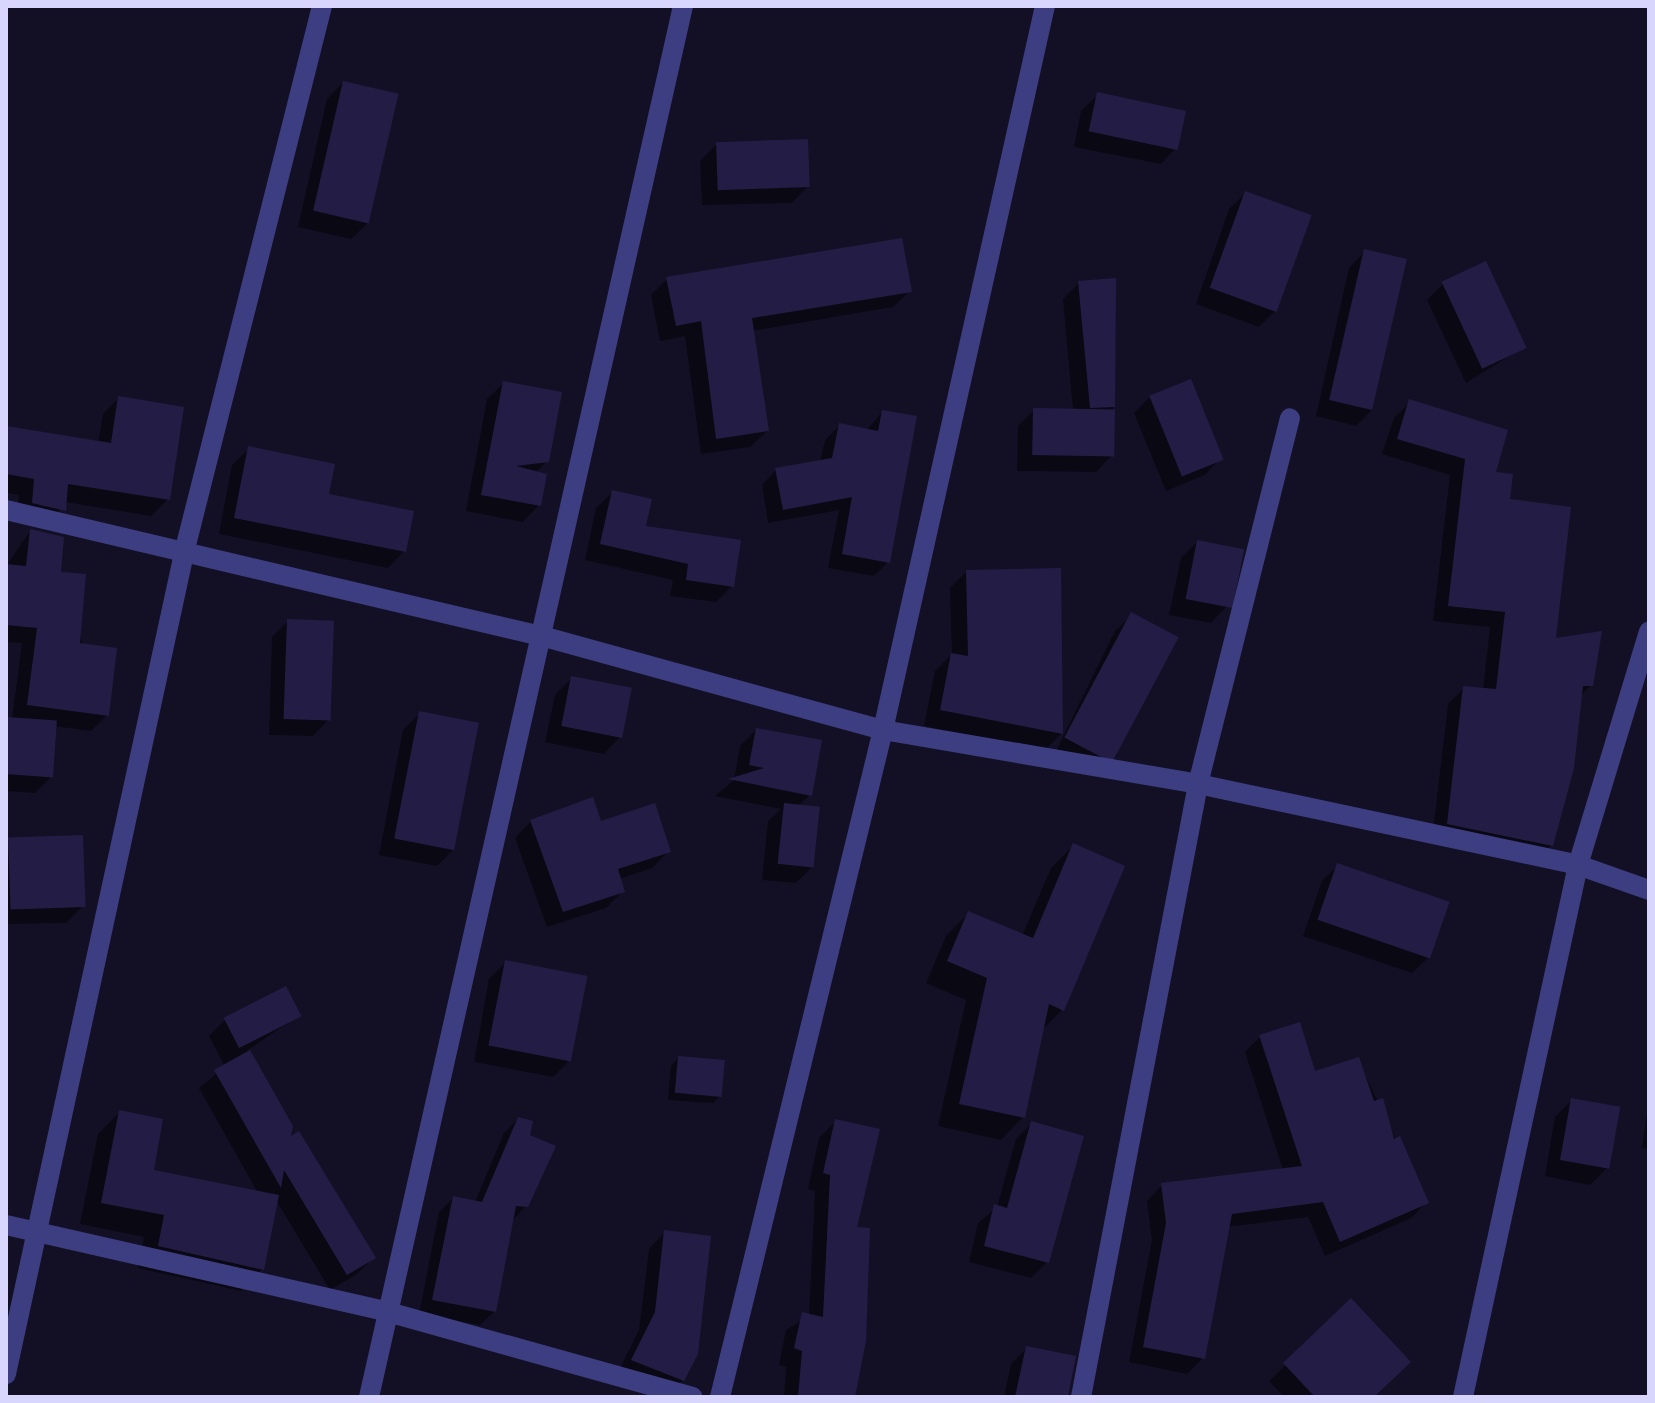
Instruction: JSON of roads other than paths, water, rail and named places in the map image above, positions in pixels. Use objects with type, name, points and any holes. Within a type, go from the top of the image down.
[{"type":"street","points":[[6,1374],[185,549],[322,6]]},
{"type":"street","points":[[369,1397],[545,637],[683,6]]},
{"type":"street","points":[[720,1397],[883,730],[1045,6]]},
{"type":"street","points":[[1081,1397],[1198,784],[1290,418]]},
{"type":"street","points":[[6,510],[185,549],[545,637],[883,730],[1198,784],[1578,865],[1649,890]]},
{"type":"street","points":[[1463,1397],[1578,865],[1649,632]]},
{"type":"street","points":[[6,1225],[388,1312],[692,1397]]}]
